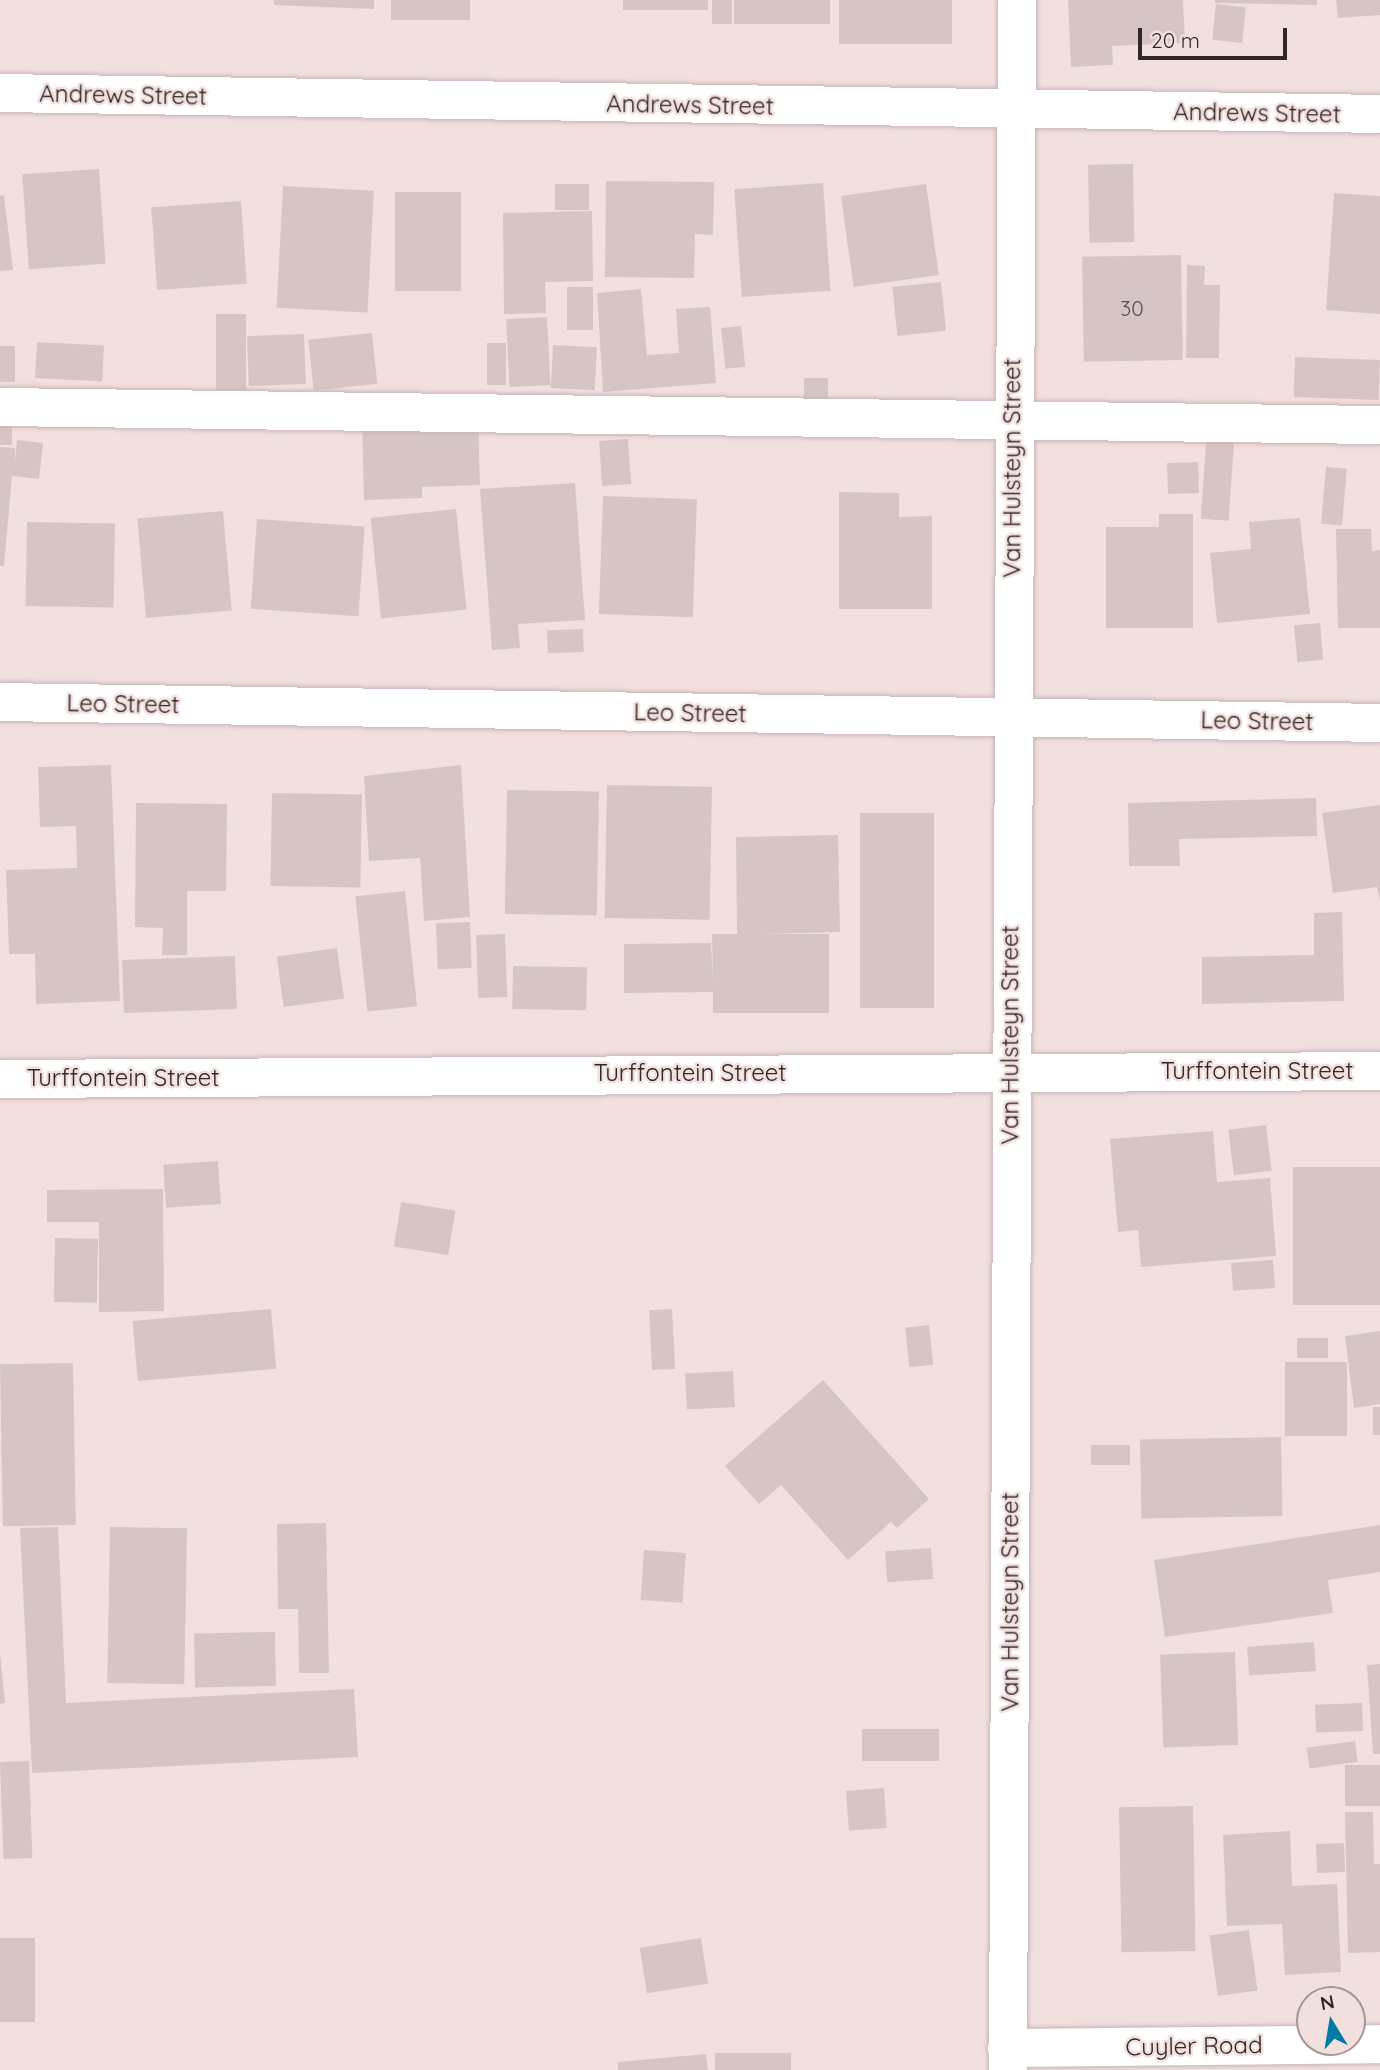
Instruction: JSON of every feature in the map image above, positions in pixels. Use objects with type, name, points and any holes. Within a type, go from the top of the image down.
[{"type":"street","name":"Van Hulsteyn Street","points":[[1008,2059],[1009,1070],[1017,0]]},
{"type":"street","name":"Andrews Street","points":[[0,93],[1016,111],[1380,114]]},
{"type":"street","points":[[0,407],[1012,424],[1380,425]]},
{"type":"street","name":"Leo Street","points":[[0,702],[1380,723]]},
{"type":"street","name":"Turffontein Street","points":[[0,1079],[1009,1070],[1380,1071]]},
{"type":"street","name":"Cuyler Road","points":[[1008,2059],[1380,2044]]},
{"type":"building","points":[[274,0],[374,0],[374,9],[274,5]]},
{"type":"building","points":[[391,0],[470,0],[470,20],[391,20]]},
{"type":"building","points":[[623,0],[708,0],[708,10],[623,10]]},
{"type":"building","points":[[712,0],[732,0],[732,24],[712,24]]},
{"type":"building","points":[[734,0],[830,0],[830,24],[734,24]]},
{"type":"building","points":[[839,0],[952,0],[952,44],[839,44]]},
{"type":"building","points":[[1068,0],[1183,0],[1185,43],[1112,46],[1113,65],[1071,67]]},
{"type":"building","points":[[1215,0],[1317,0],[1317,5],[1215,3]]},
{"type":"building","points":[[1336,0],[1380,0],[1380,15],[1338,18]]},
{"type":"building","points":[[1216,4],[1246,7],[1242,43],[1212,40]]},
{"type":"building","points":[[1133,164],[1134,242],[1089,243],[1088,165]]},
{"type":"building","points":[[99,169],[106,264],[29,269],[22,174]]},
{"type":"building","points":[[606,181],[714,182],[713,235],[695,234],[694,278],[605,277]]},
{"type":"building","points":[[823,183],[831,291],[742,297],[734,189]]},
{"type":"building","points":[[555,184],[589,184],[589,210],[555,210]]},
{"type":"building","points":[[926,184],[939,275],[854,287],[841,196]]},
{"type":"building","points":[[283,186],[374,191],[367,313],[277,308]]},
{"type":"building","points":[[395,192],[461,192],[461,291],[395,291]]},
{"type":"building","points":[[1334,193],[1380,196],[1380,314],[1326,310]]},
{"type":"building","points":[[4,195],[13,270],[0,271],[0,196]]},
{"type":"building","points":[[241,201],[247,284],[157,290],[151,207]]},
{"type":"building","points":[[592,211],[593,281],[545,282],[546,313],[504,314],[503,213]]},
{"type":"building","points":[[1181,255],[1183,360],[1084,362],[1082,257]]},
{"type":"building","points":[[1187,265],[1205,266],[1204,285],[1220,285],[1219,358],[1186,358]]},
{"type":"building","points":[[941,282],[946,331],[897,336],[892,287]]},
{"type":"building","points":[[567,287],[593,287],[593,330],[567,330]]},
{"type":"building","points":[[641,289],[647,355],[679,353],[676,309],[710,307],[716,383],[603,392],[597,293]]},
{"type":"building","points":[[216,314],[246,314],[246,392],[216,392]]},
{"type":"building","points":[[547,317],[551,385],[510,387],[506,319]]},
{"type":"building","points":[[741,326],[745,367],[725,369],[721,328]]},
{"type":"building","points":[[372,333],[377,384],[314,390],[308,340]]},
{"type":"building","points":[[304,334],[306,384],[249,386],[247,336]]},
{"type":"building","points":[[37,342],[104,346],[102,381],[35,378]]},
{"type":"building","points":[[487,343],[506,343],[506,385],[487,385]]},
{"type":"building","points":[[553,345],[597,347],[595,390],[551,388]]},
{"type":"building","points":[[0,346],[15,346],[15,382],[0,382]]},
{"type":"building","points":[[1295,357],[1380,360],[1379,400],[1294,397]]},
{"type":"building","points":[[804,378],[828,378],[828,404],[804,404]]},
{"type":"building","points":[[0,412],[12,412],[12,445],[0,445]]},
{"type":"building","points":[[478,415],[480,485],[422,487],[422,498],[364,500],[362,418]]},
{"type":"building","points":[[1207,429],[1235,431],[1229,521],[1201,519]]},
{"type":"building","points":[[628,439],[631,484],[602,486],[599,441]]},
{"type":"building","points":[[17,440],[43,443],[39,479],[12,476],[4,566],[0,566],[0,447],[15,448],[15,461]]},
{"type":"building","points":[[1198,462],[1199,493],[1168,494],[1167,463]]},
{"type":"building","points":[[1326,467],[1347,469],[1342,526],[1321,524]]},
{"type":"building","points":[[575,483],[585,620],[518,624],[520,648],[492,650],[480,489]]},
{"type":"building","points":[[839,492],[899,493],[899,517],[932,516],[932,609],[839,609]]},
{"type":"building","points":[[603,496],[697,499],[693,617],[599,614]]},
{"type":"building","points":[[456,509],[467,609],[381,618],[370,518]]},
{"type":"building","points":[[223,511],[232,611],[146,618],[137,518]]},
{"type":"building","points":[[1159,514],[1193,514],[1193,628],[1106,628],[1106,527],[1159,527]]},
{"type":"building","points":[[1300,518],[1310,614],[1217,623],[1210,553],[1251,549],[1249,522]]},
{"type":"building","points":[[257,519],[365,527],[358,616],[251,609]]},
{"type":"building","points":[[27,522],[115,524],[114,608],[26,606]]},
{"type":"building","points":[[1336,529],[1371,529],[1372,551],[1380,550],[1380,628],[1338,628]]},
{"type":"building","points":[[1320,623],[1323,660],[1297,662],[1294,625]]},
{"type":"building","points":[[583,629],[584,652],[548,653],[547,630]]},
{"type":"building","points":[[111,765],[120,1001],[36,1004],[35,954],[9,954],[6,870],[77,868],[76,826],[40,827],[38,767]]},
{"type":"building","points":[[461,765],[470,917],[424,921],[420,858],[369,861],[364,776]]},
{"type":"building","points":[[607,785],[712,787],[710,920],[605,918]]},
{"type":"building","points":[[507,790],[599,792],[597,916],[505,914]]},
{"type":"building","points":[[272,793],[362,795],[360,888],[270,886]]},
{"type":"building","points":[[1316,798],[1317,836],[1179,839],[1180,866],[1129,866],[1128,803]]},
{"type":"building","points":[[136,803],[227,804],[226,891],[187,891],[187,955],[162,955],[163,928],[135,927]]},
{"type":"building","points":[[1380,805],[1380,900],[1377,887],[1333,893],[1322,813]]},
{"type":"building","points":[[860,813],[934,813],[934,1008],[860,1008]]},
{"type":"building","points":[[838,835],[840,932],[758,934],[829,934],[829,1013],[713,1013],[713,992],[624,993],[624,944],[711,943],[713,982],[712,934],[737,934],[736,837]]},
{"type":"building","points":[[405,891],[417,1006],[367,1012],[355,896]]},
{"type":"building","points":[[1342,912],[1344,1001],[1202,1004],[1202,957],[1314,955],[1314,913]]},
{"type":"building","points":[[470,922],[472,968],[438,969],[436,923]]},
{"type":"building","points":[[505,934],[507,997],[478,998],[476,935]]},
{"type":"building","points":[[337,948],[344,999],[284,1007],[277,956]]},
{"type":"building","points":[[235,956],[237,1009],[124,1013],[122,960]]},
{"type":"building","points":[[513,966],[587,967],[586,1010],[512,1009]]},
{"type":"building","points":[[1266,1125],[1272,1171],[1234,1175],[1228,1130]]},
{"type":"building","points":[[1213,1131],[1217,1182],[1270,1178],[1276,1256],[1141,1267],[1138,1230],[1118,1232],[1110,1139]]},
{"type":"building","points":[[218,1161],[221,1204],[166,1208],[163,1165]]},
{"type":"building","points":[[1293,1167],[1380,1167],[1380,1305],[1293,1305]]},
{"type":"building","points":[[163,1189],[164,1311],[99,1312],[99,1222],[47,1222],[47,1190]]},
{"type":"building","points":[[401,1202],[455,1211],[448,1255],[394,1246]]},
{"type":"building","points":[[55,1238],[98,1239],[97,1303],[54,1302]]},
{"type":"building","points":[[1273,1260],[1275,1288],[1233,1291],[1231,1263]]},
{"type":"building","points":[[271,1309],[276,1369],[138,1381],[133,1321]]},
{"type":"building","points":[[672,1309],[675,1369],[652,1370],[649,1310]]},
{"type":"building","points":[[929,1325],[933,1365],[909,1367],[905,1328]]},
{"type":"building","points":[[1380,1331],[1380,1404],[1354,1408],[1345,1336]]},
{"type":"building","points":[[1297,1338],[1328,1338],[1328,1358],[1297,1358]]},
{"type":"building","points":[[1285,1362],[1347,1362],[1347,1436],[1285,1436]]},
{"type":"building","points":[[73,1363],[76,1525],[3,1526],[0,1364]]},
{"type":"building","points":[[733,1371],[735,1407],[687,1409],[685,1374]]},
{"type":"building","points":[[823,1380],[929,1499],[897,1528],[891,1522],[848,1560],[781,1485],[759,1504],[725,1466]]},
{"type":"building","points":[[1373,1407],[1380,1407],[1380,1435],[1373,1435]]},
{"type":"building","points":[[1281,1437],[1282,1516],[1141,1518],[1140,1439]]},
{"type":"building","points":[[1091,1445],[1130,1445],[1130,1465],[1091,1465]]},
{"type":"building","points":[[326,1523],[329,1673],[299,1673],[298,1609],[278,1609],[277,1524]]},
{"type":"building","points":[[1380,1525],[1380,1572],[1328,1580],[1333,1613],[1165,1637],[1154,1560]]},
{"type":"building","points":[[58,1527],[66,1703],[354,1689],[358,1757],[32,1773],[20,1528]]},
{"type":"building","points":[[110,1527],[187,1528],[184,1684],[107,1683]]},
{"type":"building","points":[[931,1548],[933,1579],[887,1582],[885,1551]]},
{"type":"building","points":[[644,1550],[686,1553],[682,1603],[641,1600]]},
{"type":"building","points":[[275,1632],[276,1686],[195,1687],[194,1633]]},
{"type":"building","points":[[1314,1642],[1316,1671],[1249,1676],[1247,1647]]},
{"type":"building","points":[[1235,1652],[1238,1745],[1163,1748],[1160,1655]]},
{"type":"building","points":[[0,1653],[5,1703],[0,1704]]},
{"type":"building","points":[[1380,1664],[1380,1754],[1373,1754],[1367,1665]]},
{"type":"building","points":[[1362,1703],[1363,1731],[1316,1733],[1315,1705]]},
{"type":"building","points":[[862,1729],[939,1729],[939,1761],[862,1761]]},
{"type":"building","points":[[1355,1741],[1358,1762],[1309,1769],[1306,1748]]},
{"type":"building","points":[[29,1761],[32,1858],[3,1859],[0,1762]]},
{"type":"building","points":[[1345,1765],[1380,1765],[1380,1806],[1345,1806]]},
{"type":"building","points":[[884,1788],[887,1828],[849,1831],[846,1791]]},
{"type":"building","points":[[1193,1806],[1196,1951],[1122,1952],[1119,1807]]},
{"type":"building","points":[[1345,1812],[1373,1812],[1374,1864],[1380,1864],[1380,1952],[1348,1953]]},
{"type":"building","points":[[1290,1831],[1292,1886],[1337,1884],[1341,1972],[1285,1975],[1282,1924],[1227,1926],[1223,1835]]},
{"type":"building","points":[[1344,1843],[1345,1872],[1317,1873],[1316,1844]]},
{"type":"building","points":[[1249,1930],[1257,1990],[1218,1996],[1209,1936]]},
{"type":"building","points":[[0,1938],[35,1938],[35,2022],[0,2022]]},
{"type":"building","points":[[701,1938],[708,1983],[647,1993],[640,1948]]},
{"type":"building","points":[[715,2053],[791,2053],[791,2070],[715,2070]]},
{"type":"building","points":[[706,2054],[708,2070],[618,2070],[618,2062]]}]
